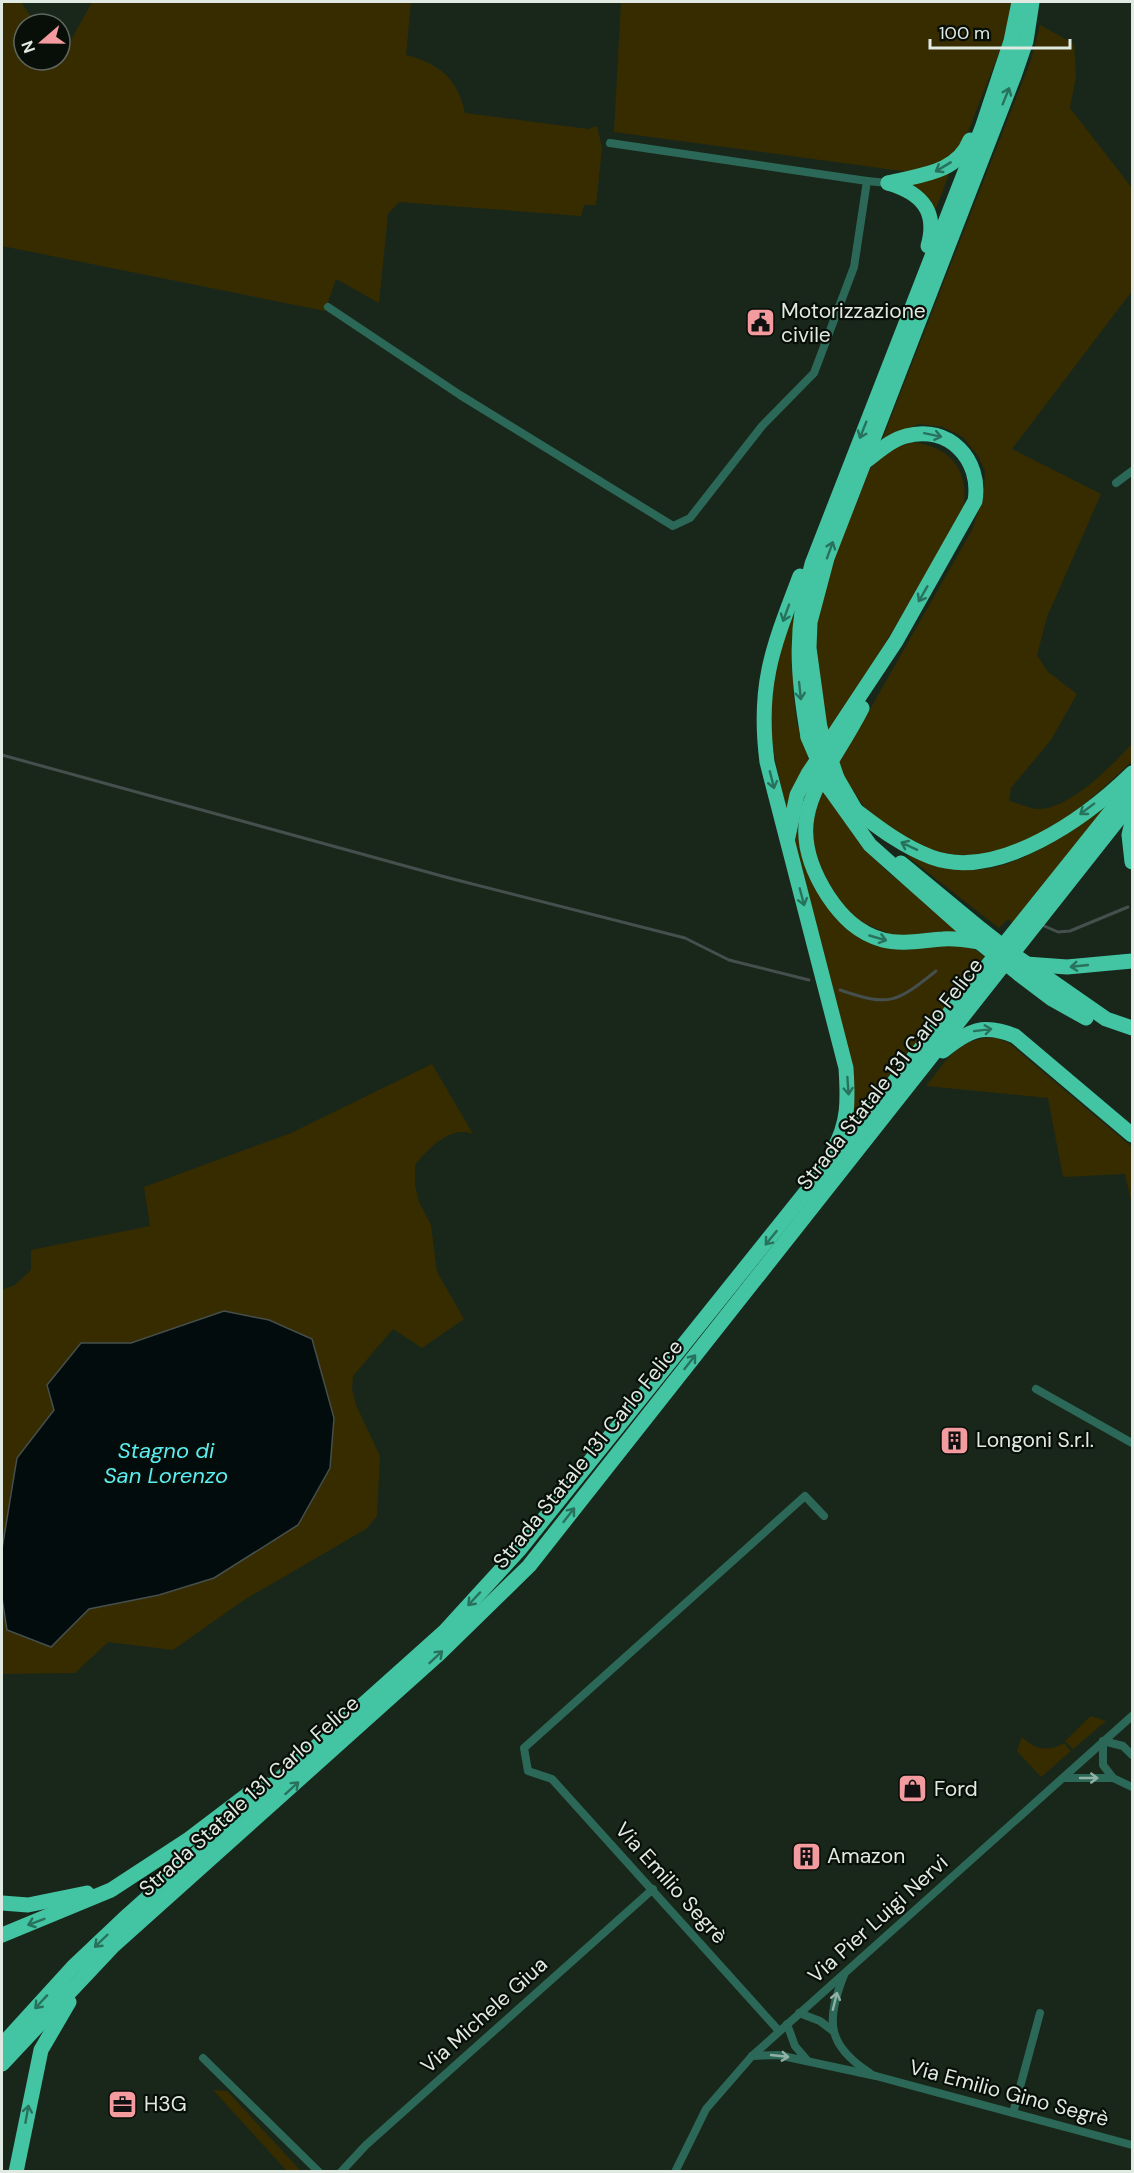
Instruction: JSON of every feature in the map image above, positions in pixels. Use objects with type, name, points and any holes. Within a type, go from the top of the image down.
[{"type":"highway","points":[[1019,2],[1011,40],[982,128],[827,522],[805,587],[797,644],[800,695],[833,784],[870,845],[980,936],[1019,964],[1106,1019],[1132,1028]]},
{"type":"highway","points":[[1026,41],[1032,2]]},
{"type":"highway","points":[[814,733],[809,648],[810,622],[827,558],[1042,2]]},
{"type":"highway","points":[[888,183],[922,176],[941,169],[961,153],[974,130],[982,128]]},
{"type":"highway","points":[[888,183],[916,196],[927,208],[932,222],[927,251],[931,258]]},
{"type":"highway","points":[[863,463],[904,436],[929,433],[951,441],[961,449],[974,470],[977,483],[975,501],[969,517],[896,642],[847,737],[808,805],[804,840],[809,859],[838,912],[862,933],[886,941],[980,936]]},
{"type":"highway","points":[[808,1192],[808,1183],[842,1136],[848,1099],[846,1068],[767,762],[762,723],[764,690],[770,658],[810,549],[827,522]]},
{"type":"highway","points":[[787,840],[797,795],[808,774],[896,642]]},
{"type":"highway","points":[[854,809],[895,840],[934,858],[969,862],[1008,856],[1049,836],[1105,796],[1132,772]]},
{"type":"highway","points":[[833,784],[880,845],[980,936]]},
{"type":"highway","name":"Strada Statale 131 Carlo Felice","points":[[6,2050],[74,1967],[445,1631],[519,1550],[1132,785]]},
{"type":"highway","name":"Strada Statale 131 Carlo Felice","points":[[6,2050],[112,1947],[440,1653],[529,1566],[1132,802]]},
{"type":"highway","points":[[1132,822],[1129,835],[1132,862]]},
{"type":"highway","points":[[1019,964],[1067,967],[1132,961]]},
{"type":"highway","points":[[1019,964],[1052,999],[1099,1025],[1132,1036]]},
{"type":"highway","points":[[918,1072],[963,1035],[979,1029],[996,1029],[1015,1036],[1132,1135]]},
{"type":"highway","points":[[2,1935],[111,1890],[189,1839],[247,1795],[286,1774]]},
{"type":"highway","points":[[16,2172],[41,2050],[63,2011],[81,1989],[146,1927],[234,1849],[269,1808]]},
{"type":"highway","points":[[2,1902],[28,1905],[62,1900],[127,1878]]},
{"type":"street","points":[[610,143],[888,183]]},
{"type":"street","points":[[328,307],[460,395],[673,526],[690,518],[762,426],[814,373],[854,267],[867,181]]},
{"type":"street","points":[[1116,483],[1132,471]]},
{"type":"street","points":[[1036,1389],[1132,1443]]},
{"type":"street","name":"Via Emilio Segrè","points":[[779,2031],[552,1779],[528,1771],[524,1748],[805,1496],[824,1516]]},
{"type":"street","name":"Via Pier Luigi Nervi","points":[[675,2172],[706,2109],[752,2056],[1132,1716]]},
{"type":"street","points":[[1113,1778],[1103,1765],[1103,1741],[1123,1746],[1132,1755]]},
{"type":"street","points":[[1064,1778],[1113,1778],[1132,1787]]},
{"type":"street","name":"Via Michele Giua","points":[[341,2172],[366,2145],[653,1889]]},
{"type":"street","points":[[845,1972],[835,1998],[831,2020],[833,2031],[843,2053],[876,2076]]},
{"type":"street","points":[[799,2013],[820,2021],[833,2031]]},
{"type":"street","points":[[1014,2113],[1040,2013]]},
{"type":"street","points":[[787,2024],[795,2046],[807,2060]]},
{"type":"street","points":[[752,2056],[778,2055],[876,2076]]},
{"type":"street","points":[[203,2058],[319,2172]]},
{"type":"street","name":"Via Emilio Gino Segrè","points":[[876,2076],[1132,2145]]},
{"type":"shaded area","points":[[2,2],[21,2],[28,12],[12,12],[12,72],[72,72],[72,38],[92,2],[411,2],[406,55],[418,58],[445,74],[457,91],[465,113],[588,129],[597,126],[602,148],[596,205],[584,205],[581,216],[399,202],[388,214],[379,303],[336,279],[325,311],[2,246]]},
{"type":"shaded area","points":[[621,2],[1012,2],[1005,37],[964,142],[953,154],[939,162],[909,172],[614,132]]},
{"type":"shaded area","points":[[1040,25],[1074,44],[1076,76],[1070,108],[1132,188],[1132,291],[1012,449],[1101,494],[1047,617],[1037,655],[1048,672],[1077,694],[1051,740],[1011,788],[1009,801],[1030,808],[1049,808],[1076,795],[1089,785],[1132,744],[1132,761],[1084,804],[1031,839],[1002,850],[973,855],[942,853],[898,835],[871,814],[848,783],[832,803],[857,839],[882,867],[961,932],[895,936],[860,922],[835,899],[813,854],[813,802],[861,725],[972,530],[984,494],[985,471],[978,456],[963,437],[943,427],[919,424],[882,440],[1031,60]]},
{"type":"shaded area","points":[[952,166],[934,214],[902,182]]},
{"type":"shaded area","points":[[912,442],[928,445],[941,451],[951,458],[958,468],[964,491],[961,520],[829,734],[818,682],[814,632],[828,573],[870,468],[889,452]]},
{"type":"shaded area","points":[[793,600],[793,688],[797,724],[810,764],[787,812],[768,727],[769,696]]},
{"type":"shaded area","points":[[813,782],[798,819],[800,841],[863,940],[944,942],[974,949],[984,956],[849,1131],[853,1109],[793,839],[798,806]]},
{"type":"shaded area","points":[[1112,794],[1114,796],[1014,924],[1008,919],[999,928],[908,857],[908,854],[939,866],[968,870],[994,867],[1019,859],[1042,847]]},
{"type":"shaded area","points":[[994,1037],[1009,1043],[1132,1147],[1132,1205],[1125,1174],[1063,1177],[1048,1098],[926,1086],[947,1059],[961,1046]]},
{"type":"shaded area","points":[[432,1064],[473,1134],[456,1133],[440,1140],[415,1165],[415,1185],[419,1202],[431,1225],[437,1272],[464,1319],[422,1348],[393,1329],[353,1376],[352,1389],[356,1405],[380,1456],[377,1516],[366,1529],[244,1600],[173,1650],[108,1642],[75,1673],[2,1674],[2,1290],[15,1285],[31,1270],[31,1250],[150,1226],[144,1187],[291,1133]]},
{"type":"shaded area","points":[[1091,1716],[1106,1721],[1073,1749],[1065,1741]]},
{"type":"shaded area","points":[[1022,1737],[1032,1745],[1042,1748],[1053,1748],[1064,1743],[1071,1751],[1041,1777],[1017,1751]]},
{"type":"shaded area","points":[[213,2090],[227,2091],[301,2171],[287,2171]]},
{"type":"water","name":"Stagno di San Lorenzo","points":[[224,1311],[269,1320],[312,1339],[334,1418],[330,1468],[298,1525],[214,1578],[159,1595],[89,1609],[51,1647],[7,1630],[2,1598],[2,1549],[17,1458],[54,1410],[47,1385],[81,1343],[131,1343]]},
{"type":"waterway","points":[[2,755],[449,878],[685,938],[729,960],[809,980]]},
{"type":"waterway","points":[[1042,925],[1058,932],[1070,931],[1128,907]]},
{"type":"waterway","points":[[840,990],[870,999],[892,999],[911,990],[936,971]]},
{"type":"place","name":"Motorizzazione civile","points":[[760,323]]},
{"type":"place","name":"Longoni S.r.l.","points":[[955,1440]]},
{"type":"place","name":"Ford","points":[[913,1789]]},
{"type":"place","name":"Amazon","points":[[806,1856]]},
{"type":"place","name":"H3G","points":[[123,2104]]}]
